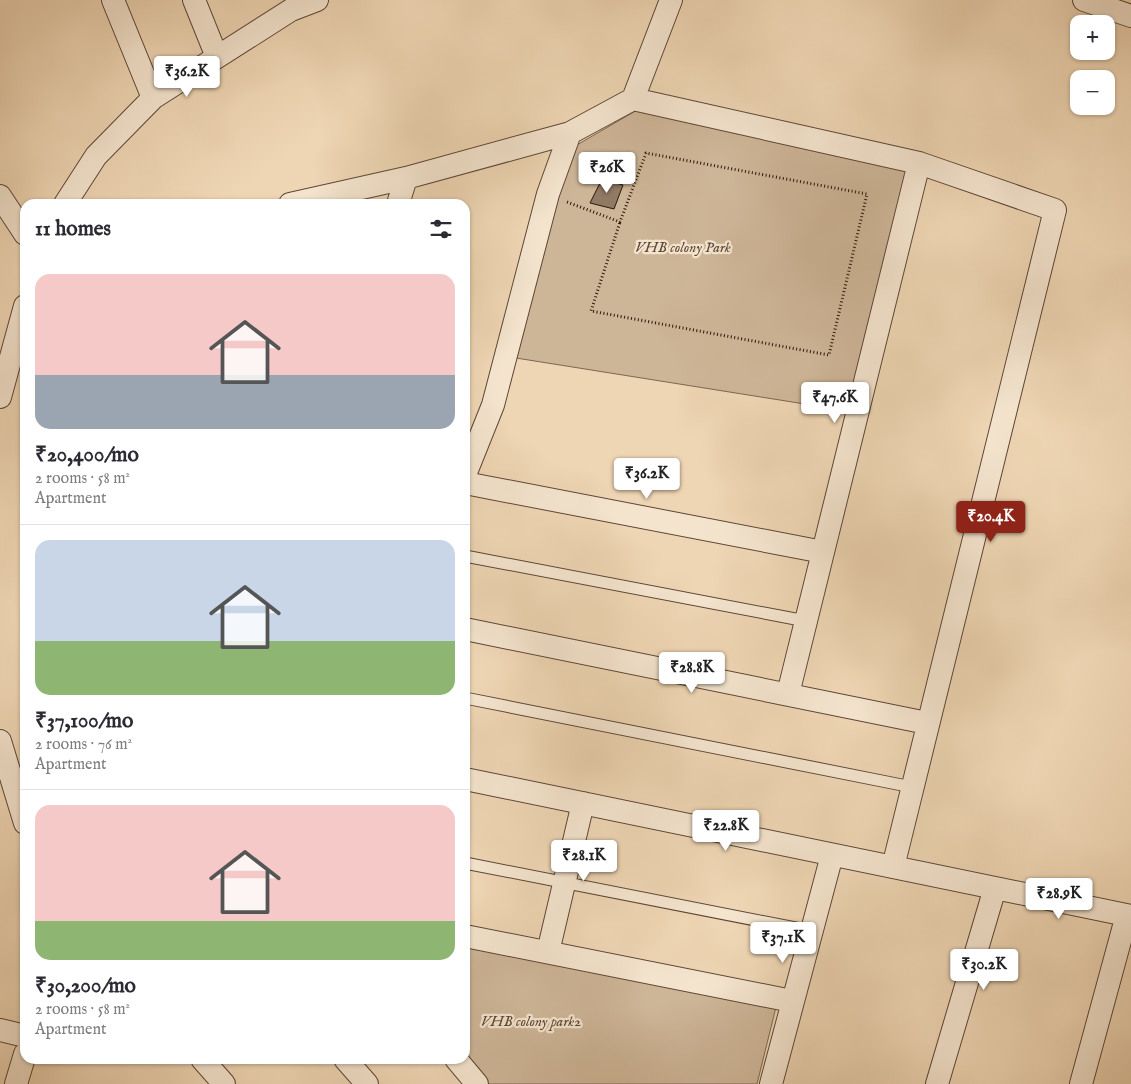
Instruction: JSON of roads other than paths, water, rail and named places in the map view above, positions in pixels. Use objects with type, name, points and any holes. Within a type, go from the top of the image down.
[{"type":"street","points":[[113,0],[153,98]]},
{"type":"street","points":[[194,0],[217,57]]},
{"type":"street","points":[[312,199],[406,178],[570,133],[633,99],[671,0]]},
{"type":"street","points":[[1084,0],[1131,16]]},
{"type":"street","points":[[68,199],[96,156],[153,98],[291,10],[311,1]]},
{"type":"street","points":[[633,99],[919,163],[1055,210],[893,867]]},
{"type":"street","points":[[470,462],[493,405],[548,194],[570,133]]},
{"type":"street","points":[[788,694],[919,163]]},
{"type":"street","points":[[400,199],[406,178]]},
{"type":"street","points":[[0,196],[20,226]]},
{"type":"street","points":[[0,397],[20,324]]},
{"type":"street","points":[[470,484],[823,552]]},
{"type":"street","points":[[470,630],[927,723]]},
{"type":"street","points":[[0,742],[17,775],[20,793]]},
{"type":"street","points":[[470,780],[1129,916],[1081,1084]]},
{"type":"street","points":[[548,952],[583,803]]},
{"type":"street","points":[[772,1084],[792,1001],[832,855]]},
{"type":"street","points":[[937,1084],[995,888]]},
{"type":"street","points":[[470,937],[792,1001]]},
{"type":"street","points":[[0,1030],[20,1035]]},
{"type":"street","points":[[16,1084],[22,1064]]},
{"type":"street","points":[[206,1064],[219,1082]]},
{"type":"street","points":[[349,1064],[367,1084]]},
{"type":"street","points":[[460,1064],[477,1084]]},
{"type":"lane","points":[[470,557],[806,621]]},
{"type":"lane","points":[[470,699],[912,787]]},
{"type":"lane","points":[[470,864],[811,932]]},
{"type":"park label","name":"VHB colony Park","points":[[683,247]]},
{"type":"park label","name":"VHB colony park2","points":[[531,1021]]}]
